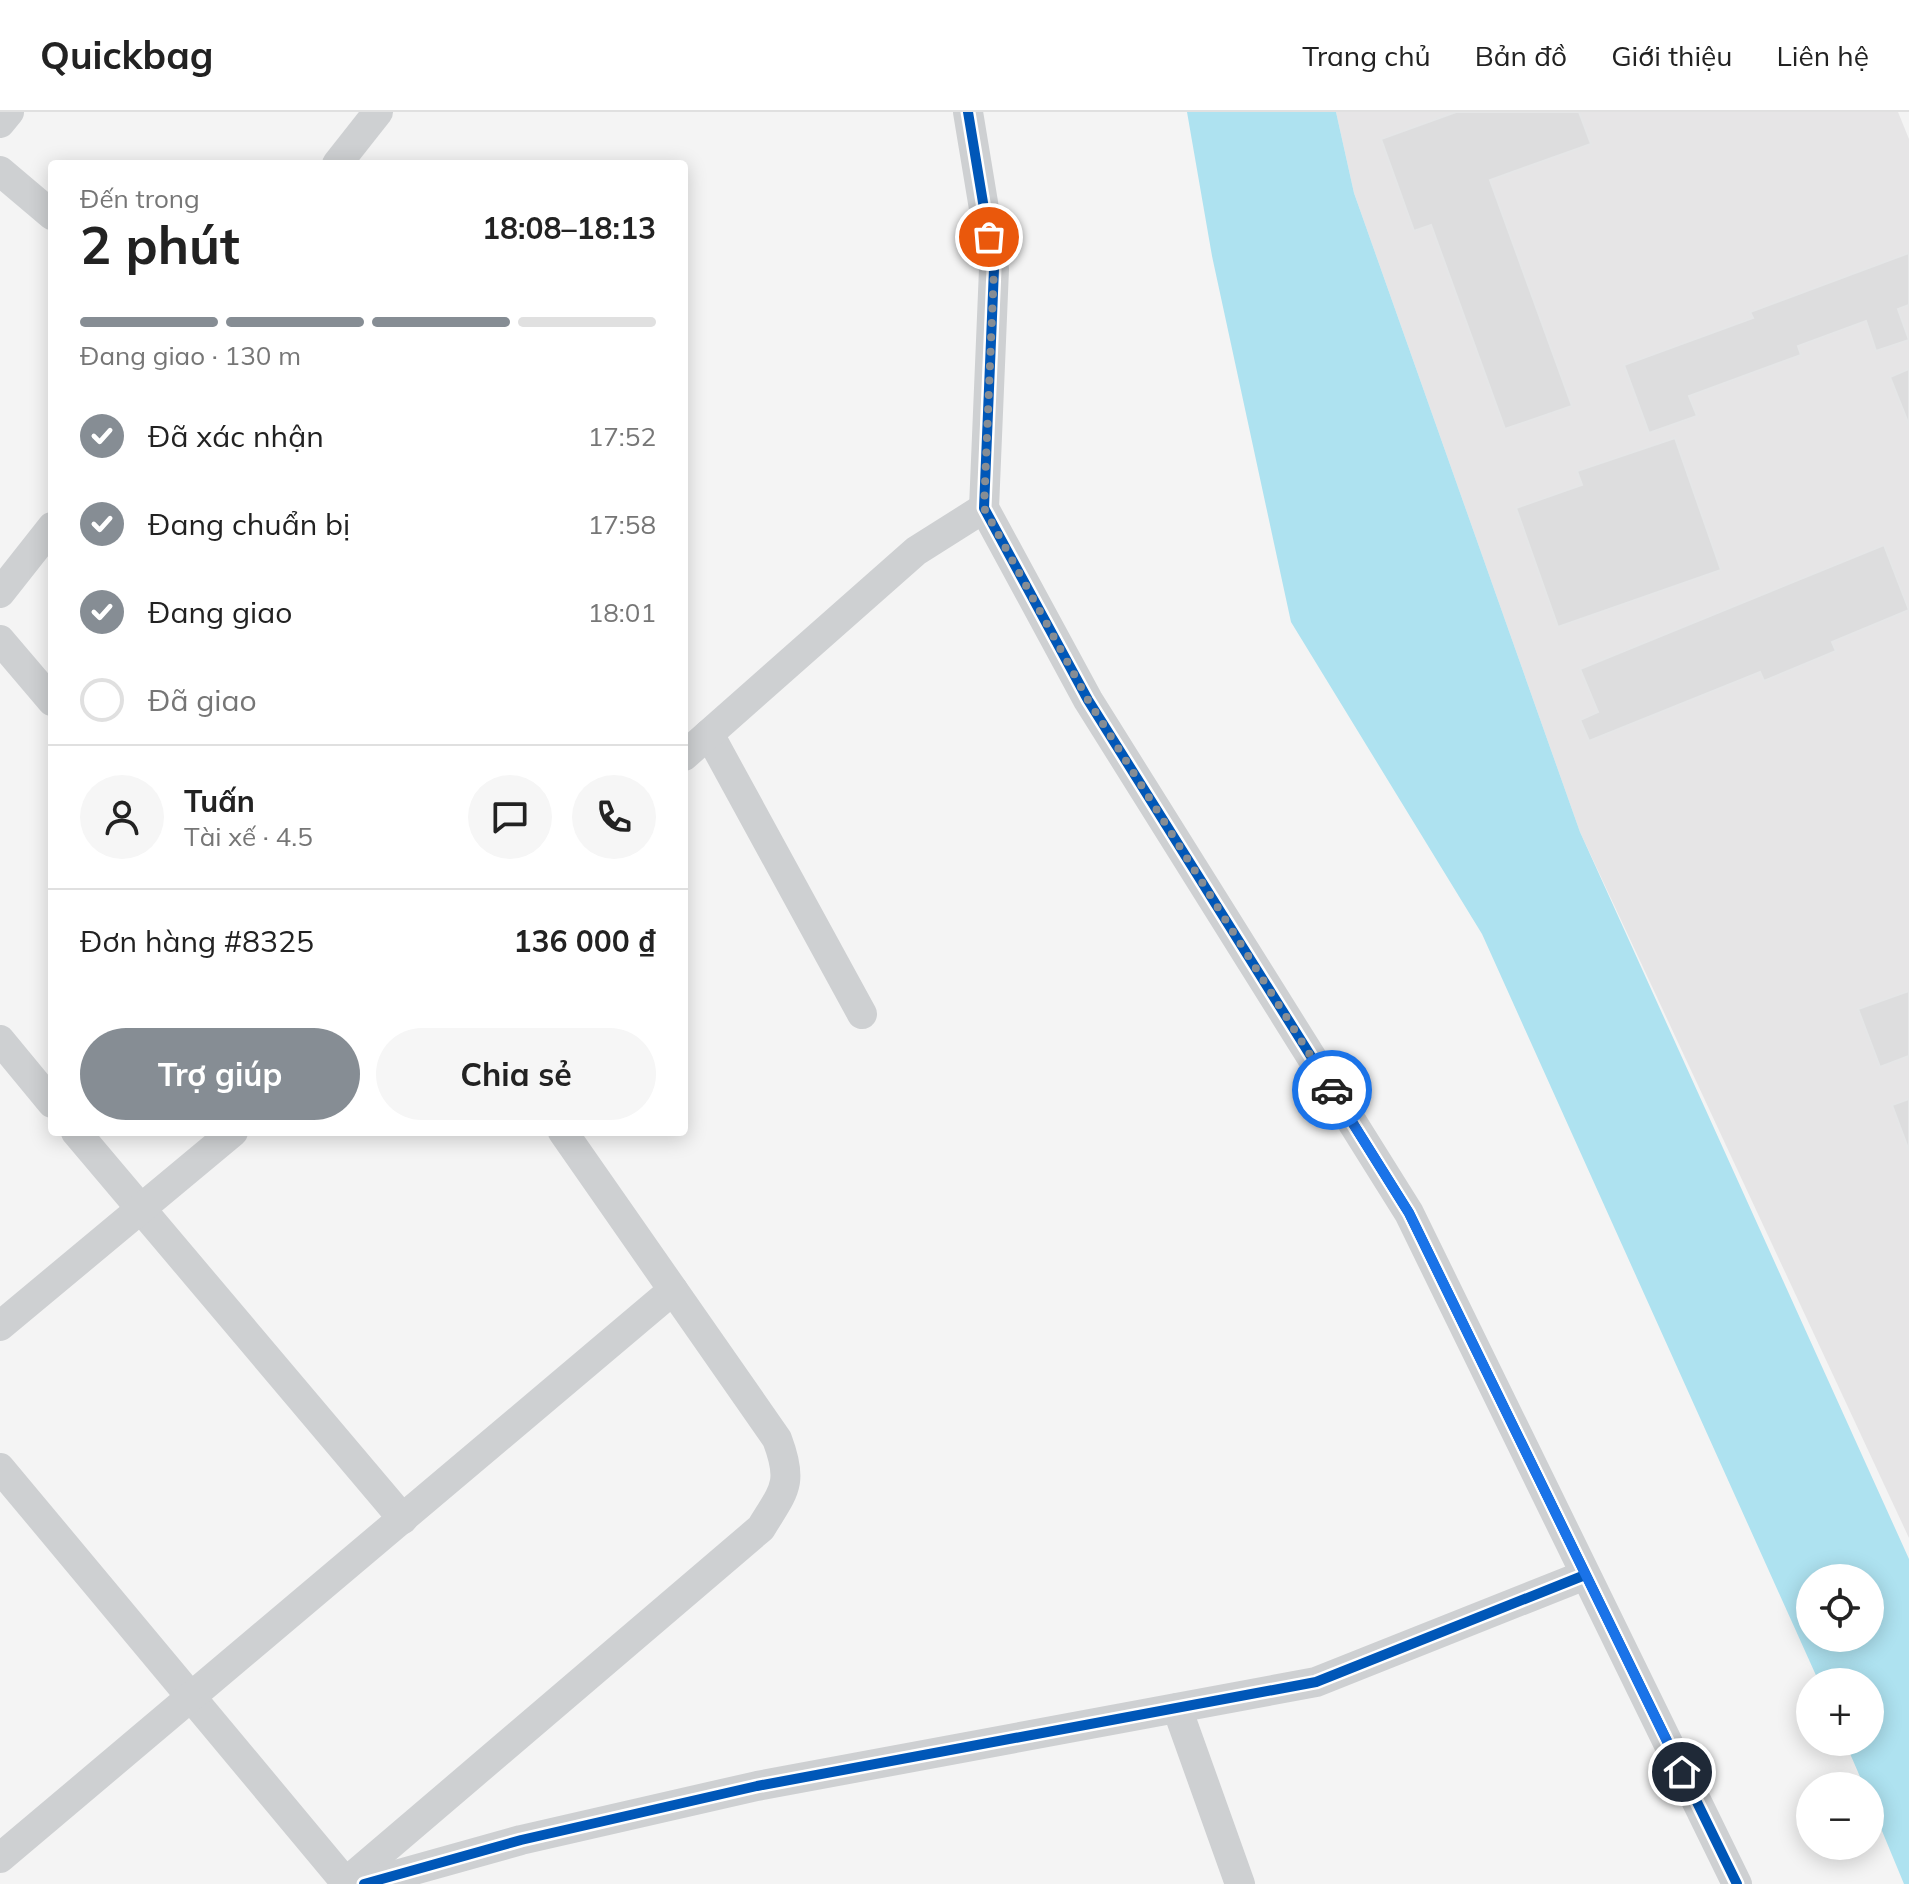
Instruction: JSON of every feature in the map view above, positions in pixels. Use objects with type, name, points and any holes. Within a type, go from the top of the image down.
[{"type":"street","points":[[0,123],[9,112]]},
{"type":"street","points":[[340,160],[378,112]]},
{"type":"street","points":[[968,112],[994,269],[984,508],[1088,700],[1409,1213],[1737,1884]]},
{"type":"street","points":[[0,171],[48,212]]},
{"type":"street","points":[[688,752],[916,551],[984,508]]},
{"type":"street","points":[[0,593],[48,532]]},
{"type":"street","points":[[0,640],[48,696]]},
{"type":"street","points":[[709,734],[862,1014]]},
{"type":"street","points":[[0,1040],[48,1098]]},
{"type":"street","points":[[79,1136],[403,1519]]},
{"type":"street","points":[[0,1326],[228,1136]]},
{"type":"street","points":[[350,1884],[761,1528],[784,1491],[786,1464],[777,1439],[566,1136]]},
{"type":"street","points":[[0,1858],[673,1290]]},
{"type":"street","points":[[0,1468],[350,1884]]},
{"type":"street","points":[[350,1884],[521,1840],[757,1786],[1316,1682],[1585,1575]]},
{"type":"street","points":[[1177,1708],[1240,1884]]},
{"type":"shaded area","points":[[1336,112],[1898,112],[1909,139],[1909,1538],[1580,832],[1354,193]]},
{"type":"water","points":[[1187,112],[1336,112],[1354,193],[1580,832],[1909,1559],[1909,1884],[1904,1884],[1884,1836],[1884,1772],[1858,1772],[1851,1756],[1884,1756],[1884,1668],[1813,1668],[1805,1652],[1884,1652],[1884,1564],[1796,1564],[1796,1631],[1482,934],[1291,622],[1212,256]]},
{"type":"building","points":[[1456,112],[1579,112],[1591,144],[1490,180],[1572,406],[1505,429],[1431,225],[1414,231],[1381,139]]},
{"type":"building","points":[[1909,253],[1909,305],[1898,309],[1909,340],[1876,351],[1866,321],[1798,346],[1801,355],[1689,396],[1697,416],[1649,433],[1624,365],[1753,318],[1750,312]]},
{"type":"building","points":[[1909,369],[1909,425],[1890,377]]},
{"type":"building","points":[[1675,438],[1721,570],[1558,627],[1516,508],[1582,485],[1577,471]]},
{"type":"building","points":[[1884,545],[1909,610],[1832,642],[1836,651],[1764,681],[1760,672],[1589,741],[1580,720],[1598,712],[1580,669]]},
{"type":"building","points":[[1909,991],[1909,1056],[1880,1067],[1858,1009]]},
{"type":"building","points":[[1909,1099],[1909,1151],[1892,1105]]},
{"type":"cycle path","points":[[968,112],[994,269],[984,508],[1088,700],[1409,1213],[1737,1884]]},
{"type":"cycle path","points":[[364,1884],[521,1840],[757,1786],[1316,1682],[1585,1575]]},
{"type":"way so far","points":[[989,237],[994,269],[984,508],[1088,700],[1332,1090]]},
{"type":"route","points":[[1332,1090],[1409,1213],[1682,1772]]}]
